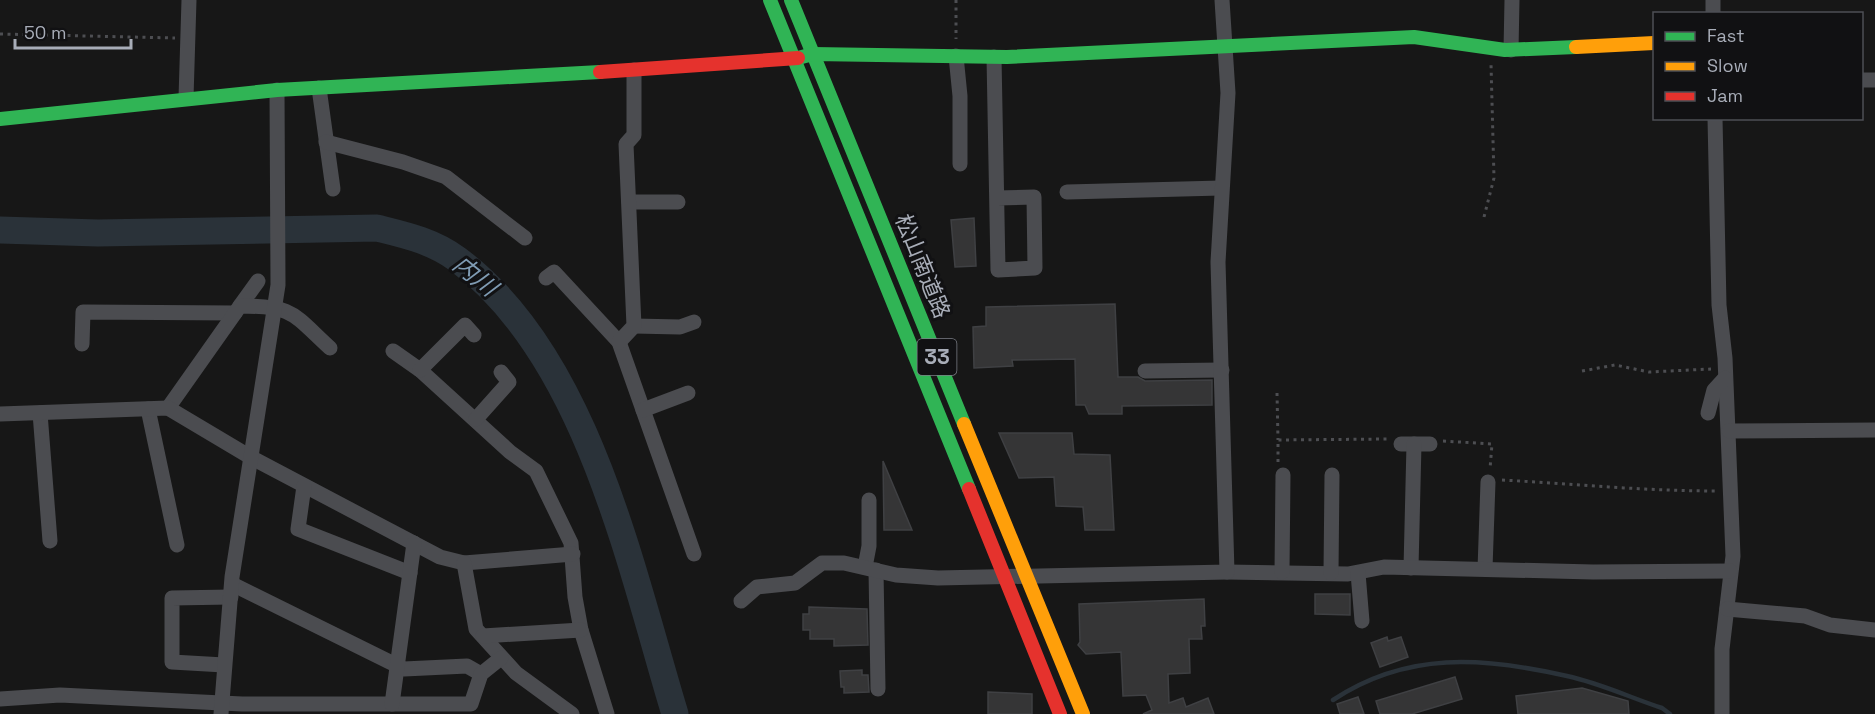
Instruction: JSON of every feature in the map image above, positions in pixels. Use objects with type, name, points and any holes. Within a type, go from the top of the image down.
[{"type":"main road","name":"松山南道路","points":[[770,0],[1060,714]]},
{"type":"main road","name":"松山南道路","points":[[791,0],[1083,714]]},
{"type":"main road","points":[[0,119],[277,90],[634,70],[794,59],[813,54],[994,57],[1398,37],[1511,50],[1653,42]]},
{"type":"street","points":[[186,98],[189,0]]},
{"type":"street","points":[[1222,0],[1227,47],[1228,93],[1218,262],[1227,572]]},
{"type":"street","points":[[1511,50],[1512,0]]},
{"type":"street","points":[[956,56],[960,96],[960,164]]},
{"type":"street","points":[[994,57],[998,270],[1035,268],[1034,197],[997,198]]},
{"type":"street","points":[[619,342],[634,326],[626,144],[634,135],[634,70]]},
{"type":"street","points":[[319,88],[333,189]]},
{"type":"street","points":[[221,708],[231,590],[276,306],[277,90]]},
{"type":"street","points":[[1715,120],[1719,305],[1725,373],[1726,428],[1729,431],[1733,556],[1722,649],[1722,714]]},
{"type":"street","points":[[326,142],[403,162],[446,177],[525,238]]},
{"type":"street","points":[[1067,192],[1221,188]]},
{"type":"street","points":[[629,202],[678,202]]},
{"type":"street","points":[[546,279],[554,272],[619,342],[694,554]]},
{"type":"street","points":[[168,408],[258,281]]},
{"type":"street","points":[[82,344],[83,312],[238,309],[276,306],[290,311],[330,348]]},
{"type":"street","points":[[634,326],[680,327],[694,322]]},
{"type":"street","points":[[420,370],[465,325],[474,335]]},
{"type":"street","points":[[393,351],[420,370],[510,452],[536,471],[571,543],[575,597],[581,630],[608,714]]},
{"type":"street","points":[[1145,372],[1222,370]]},
{"type":"street","points":[[476,419],[510,382],[501,372]]},
{"type":"street","points":[[1708,413],[1714,390],[1725,373]]},
{"type":"street","points":[[643,410],[688,393]]},
{"type":"street","points":[[0,414],[168,408],[252,458],[440,557],[464,563],[573,554]]},
{"type":"street","points":[[148,409],[177,545]]},
{"type":"street","points":[[40,413],[39,486],[49,535],[65,527]]},
{"type":"street","points":[[1729,431],[1875,430]]},
{"type":"street","points":[[1411,568],[1407,444],[1430,444]]},
{"type":"street","points":[[1282,572],[1283,475]]},
{"type":"street","points":[[1331,573],[1332,475]]},
{"type":"street","points":[[1485,569],[1488,481]]},
{"type":"street","points":[[304,486],[298,529],[410,573]]},
{"type":"street","points":[[869,500],[869,546],[878,689]]},
{"type":"street","points":[[392,704],[414,543]]},
{"type":"street","points":[[464,563],[476,628],[516,673],[573,714]]},
{"type":"street","points":[[741,601],[757,587],[795,583],[822,563],[871,568],[896,575],[938,578],[1227,572],[1358,573],[1384,567],[1593,572],[1730,570]]},
{"type":"street","points":[[1358,573],[1362,621]]},
{"type":"street","points":[[225,665],[172,662],[172,598],[231,590],[404,669],[467,666],[481,674]]},
{"type":"street","points":[[1727,609],[1805,616],[1830,625],[1875,630]]},
{"type":"street","points":[[483,636],[581,630]]},
{"type":"street","points":[[0,699],[60,695],[221,708],[273,709],[392,704],[471,704],[481,674],[501,657]]},
{"type":"path","points":[[956,0],[956,56]]},
{"type":"path","points":[[0,34],[189,39]]},
{"type":"path","points":[[1484,217],[1494,178],[1490,49]]},
{"type":"path","points":[[1582,371],[1615,365],[1649,372],[1725,373]]},
{"type":"path","points":[[1277,393],[1278,467],[1283,475]]},
{"type":"path","points":[[1278,440],[1326,442],[1395,439],[1407,444]]},
{"type":"path","points":[[1430,444],[1437,441],[1492,444],[1488,481],[1611,485],[1648,491],[1731,491]]},
{"type":"building","points":[[974,218],[976,266],[955,267],[951,220]]},
{"type":"building","points":[[1115,304],[1118,377],[1138,377],[1145,381],[1212,380],[1212,405],[1122,406],[1122,414],[1089,414],[1085,405],[1076,405],[1075,359],[1012,360],[1013,366],[974,368],[973,327],[986,326],[986,307]]},
{"type":"building","points":[[999,433],[1072,433],[1074,454],[1110,455],[1114,530],[1085,530],[1083,507],[1056,506],[1054,477],[1019,478]]},
{"type":"building","points":[[883,461],[912,530],[884,530]]},
{"type":"building","points":[[1315,594],[1350,594],[1350,615],[1315,614]]},
{"type":"building","points":[[1204,599],[1205,626],[1201,626],[1202,639],[1189,639],[1190,673],[1168,674],[1169,703],[1183,698],[1186,707],[1208,698],[1214,714],[1143,714],[1152,710],[1146,695],[1123,696],[1121,652],[1086,654],[1078,645],[1080,642],[1079,604]]},
{"type":"building","points":[[809,607],[867,609],[868,645],[834,646],[834,639],[810,639],[810,630],[803,630],[803,614],[809,614]]},
{"type":"building","points":[[1387,637],[1388,641],[1401,637],[1408,657],[1380,667],[1371,643]]},
{"type":"building","points":[[862,670],[862,675],[868,675],[869,692],[844,693],[844,687],[841,687],[840,671]]},
{"type":"building","points":[[1455,677],[1462,699],[1412,714],[1380,714],[1376,701]]},
{"type":"building","points":[[1582,688],[1628,701],[1629,714],[1518,714],[1516,696]]},
{"type":"building","points":[[988,692],[1032,694],[1032,714],[988,714]]},
{"type":"building","points":[[1358,697],[1364,714],[1340,714],[1337,704]]},
{"type":"waterway","name":"内川","points":[[0,230],[98,233],[377,228],[429,243],[457,259],[502,300],[540,350],[571,406],[598,467],[621,530],[675,714]]},
{"type":"waterway","points":[[1333,700],[1361,684],[1389,673],[1446,662],[1476,662],[1536,670],[1579,679],[1662,708],[1670,714]]},
{"type":"traffic: fast","points":[[770,0],[969,489]]},
{"type":"traffic: fast","points":[[791,0],[964,424]]},
{"type":"traffic: fast","points":[[798,58],[813,54],[1007,57],[1414,37],[1505,50],[1576,47]]},
{"type":"traffic: fast","points":[[0,119],[277,90],[600,72]]},
{"type":"traffic: slow","points":[[1576,47],[1653,43]]},
{"type":"traffic: slow","points":[[964,424],[1083,714]]},
{"type":"traffic: jam","points":[[600,72],[798,58]]},
{"type":"traffic: jam","points":[[969,489],[1060,714]]}]
